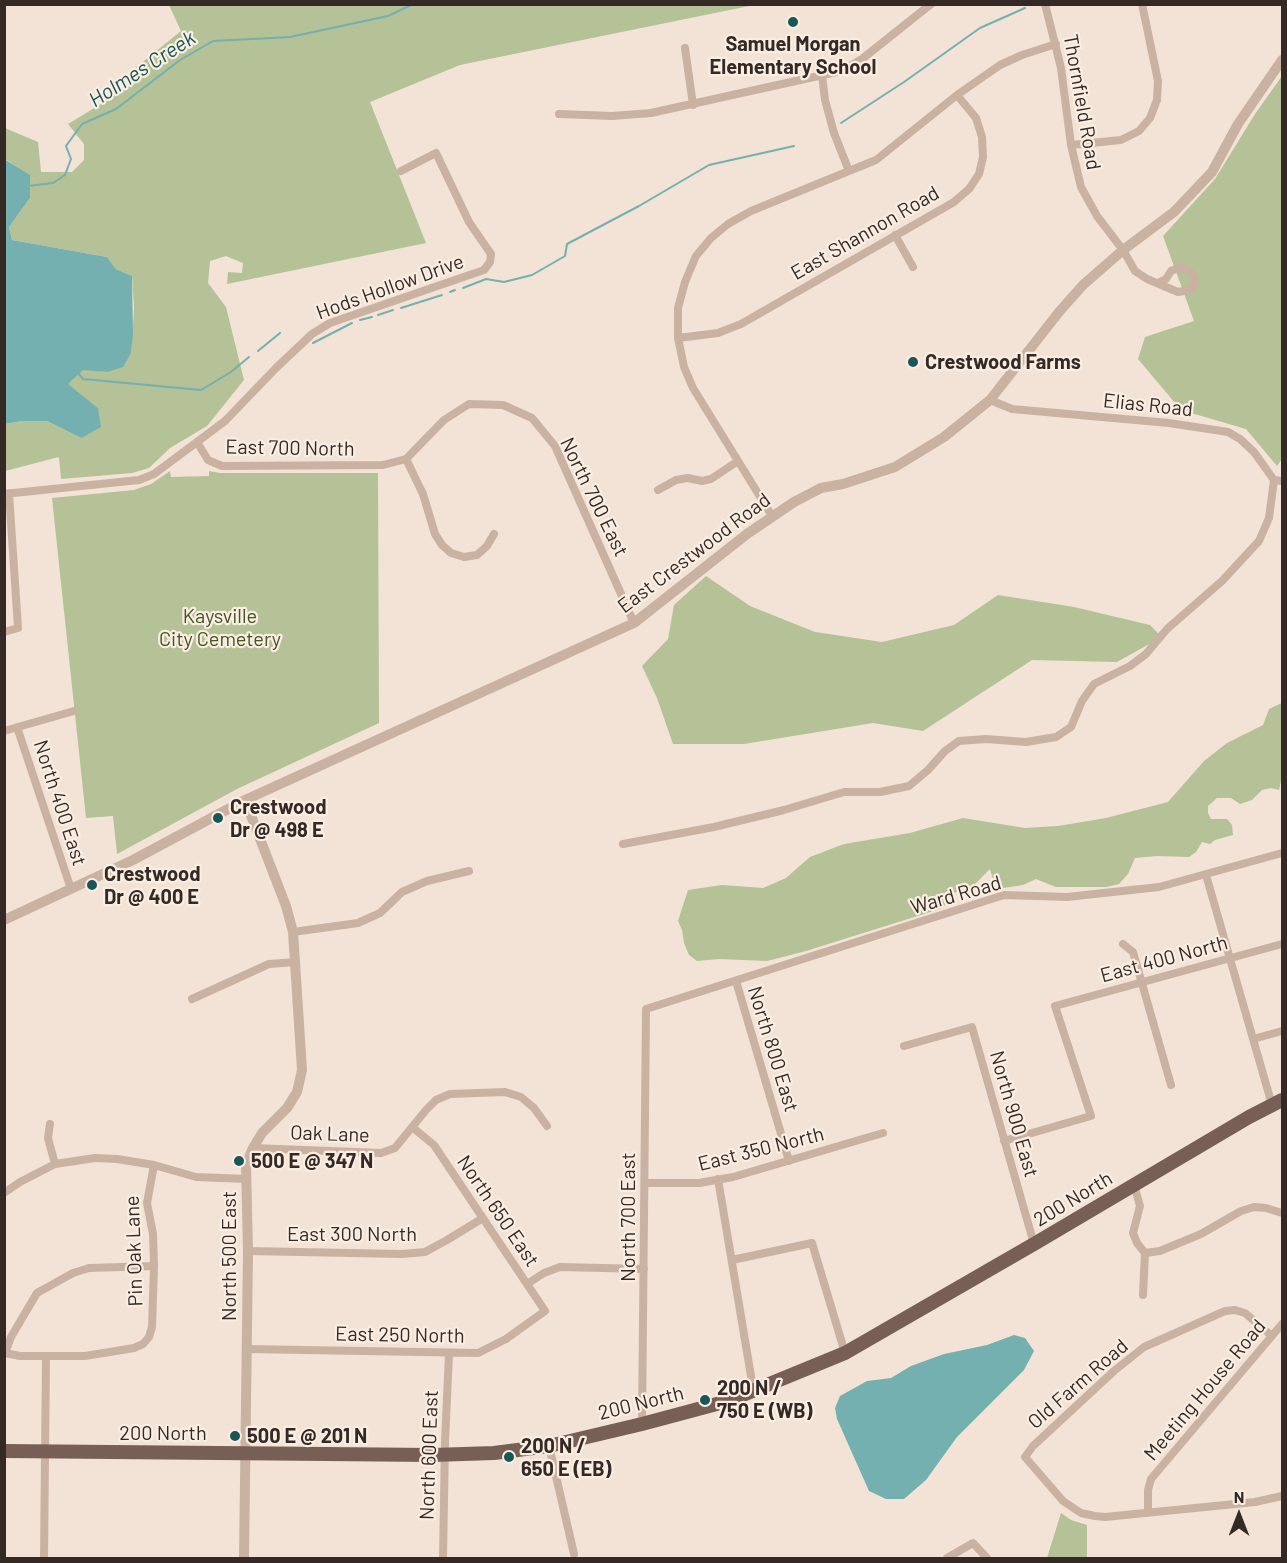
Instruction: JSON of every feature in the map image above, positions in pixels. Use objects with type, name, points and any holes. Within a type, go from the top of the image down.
[{"type":"main road","name":"200 North","points":[[4,1451],[445,1455],[494,1453],[549,1446],[728,1401],[845,1353],[1277,1102]]},
{"type":"street","points":[[559,114],[612,116],[651,113],[841,71],[862,59],[931,4]]},
{"type":"street","name":"Thornfield Road","points":[[1045,4],[1061,68],[1071,145],[1081,187],[1097,216],[1123,250],[1135,271],[1158,283]]},
{"type":"street","points":[[1071,145],[1121,140],[1139,131],[1150,118],[1157,100],[1158,81],[1142,4]]},
{"type":"street","points":[[772,516],[693,388],[684,367],[678,338],[678,308],[685,282],[696,256],[711,238],[728,224],[751,211],[876,160],[957,94],[1000,65],[1056,44]]},
{"type":"street","points":[[685,48],[693,105]]},
{"type":"street","name":"East Crestwood Road","points":[[4,920],[134,860],[245,800],[634,623],[772,516],[794,502],[821,488],[895,467],[944,437],[990,400],[1083,285],[1123,250],[1174,212],[1212,172],[1238,124],[1281,64]]},
{"type":"street","points":[[822,75],[825,100],[834,133],[849,171]]},
{"type":"street","name":"East Shannon Road","points":[[678,338],[718,333],[741,324],[954,202],[969,189],[979,174],[983,157],[982,137],[976,118],[957,94]]},
{"type":"street","name":"Hods Hollow Drive","points":[[197,442],[225,421],[312,334],[330,323],[484,270],[490,262],[491,254],[470,222],[436,153],[401,171]]},
{"type":"street","points":[[894,235],[913,267]]},
{"type":"street","name":"Elias Road","points":[[990,400],[1012,409],[1169,423],[1228,432],[1254,452],[1278,481]]},
{"type":"street","name":"North 700 East","points":[[406,459],[444,420],[469,404],[503,405],[532,418],[555,446],[634,623]]},
{"type":"street","name":"East 700 North","points":[[7,494],[139,480],[154,474],[197,442],[208,460],[222,466],[383,465],[406,459]]},
{"type":"street","points":[[406,459],[423,494],[435,534],[451,553],[464,556],[477,555],[487,546],[494,534]]},
{"type":"street","points":[[658,490],[676,480],[711,479],[738,461]]},
{"type":"street","points":[[622,844],[714,827],[844,792],[880,792],[909,786],[928,771],[945,751],[959,741],[986,739],[1026,742],[1056,737],[1071,727],[1082,701],[1094,684],[1130,666],[1146,654],[1167,629],[1222,581],[1259,541],[1269,518],[1278,481]]},
{"type":"street","points":[[4,632],[18,628],[7,494]]},
{"type":"street","points":[[4,731],[74,711]]},
{"type":"street","name":"North 400 East","points":[[17,727],[71,889]]},
{"type":"street","name":"North 500 East","points":[[244,1558],[248,1251],[246,1165],[262,1133],[287,1108],[297,1092],[302,1070],[293,932],[286,906],[245,800]]},
{"type":"street","name":"Ward Road","points":[[646,1009],[1004,896],[1066,897],[1159,887],[1282,853]]},
{"type":"street","points":[[293,932],[358,923],[380,913],[402,892],[427,881],[469,871]]},
{"type":"street","points":[[1206,875],[1253,1039],[1277,1102]]},
{"type":"street","points":[[1123,944],[1133,952],[1171,1085]]},
{"type":"street","name":"East 400 North","points":[[1004,1141],[1091,1116],[1055,1006],[1282,944]]},
{"type":"street","points":[[192,999],[269,964],[296,962]]},
{"type":"street","name":"North 800 East","points":[[736,981],[789,1161]]},
{"type":"street","name":"North 700 East","points":[[642,1424],[640,1269],[645,1183],[646,1009]]},
{"type":"street","name":"North 900 East","points":[[904,1046],[972,1027],[1034,1244]]},
{"type":"street","points":[[1253,1039],[1282,1030]]},
{"type":"street","name":"Oak Lane","points":[[253,1148],[381,1153],[395,1148],[436,1100],[450,1094],[505,1092],[521,1096],[534,1108],[547,1126]]},
{"type":"street","points":[[50,1124],[48,1138],[55,1164]]},
{"type":"street","name":"North 650 East","points":[[412,1127],[434,1145],[527,1284],[544,1273],[560,1267],[640,1269]]},
{"type":"street","name":"East 350 North","points":[[645,1183],[699,1183],[789,1161],[883,1133]]},
{"type":"street","points":[[4,1193],[55,1164],[95,1158],[154,1165],[196,1177],[247,1179]]},
{"type":"street","name":"Pin Oak Lane","points":[[46,1356],[85,1356],[115,1352],[134,1348],[143,1344],[149,1337],[152,1327],[154,1266],[153,1234],[147,1203],[154,1165]]},
{"type":"street","points":[[718,1179],[756,1391]]},
{"type":"street","points":[[1134,1185],[1140,1206],[1133,1233],[1145,1253],[1143,1295]]},
{"type":"street","points":[[1145,1253],[1160,1251],[1202,1234],[1241,1211],[1254,1207],[1282,1213]]},
{"type":"street","name":"East 300 North","points":[[248,1251],[402,1254],[425,1252],[483,1218]]},
{"type":"street","points":[[732,1260],[812,1243],[845,1353]]},
{"type":"street","points":[[44,1558],[46,1356],[5,1353],[11,1337],[37,1293],[73,1273],[89,1268],[154,1266]]},
{"type":"street","name":"East 250 North","points":[[247,1349],[478,1353],[506,1339],[545,1311],[527,1284]]},
{"type":"street","name":"Old Farm Road","points":[[1148,1513],[1105,1517],[1071,1508],[1054,1492],[1025,1457],[1032,1446],[1114,1371],[1144,1347],[1225,1311],[1235,1310],[1245,1313],[1272,1336]]},
{"type":"street","name":"Meeting House Road","points":[[1148,1513],[1148,1490],[1151,1479],[1282,1324]]},
{"type":"street","name":"North 600 East","points":[[443,1558],[449,1353]]},
{"type":"street","points":[[549,1446],[574,1554]]},
{"type":"street","points":[[1148,1513],[1255,1502],[1282,1496]]},
{"type":"street","points":[[947,1558],[973,1543],[987,1558]]},
{"type":"green space","points":[[169,5],[754,5],[460,65],[370,102],[426,243],[227,284],[228,272],[242,273],[243,263],[226,256],[210,261],[208,283],[226,307],[244,380],[207,426],[170,448],[149,468],[132,473],[61,479],[59,457],[5,471],[5,424],[47,421],[81,438],[98,408],[67,384],[83,369],[107,372],[131,353],[134,308],[132,276],[116,269],[107,257],[12,240],[9,227],[30,198],[30,176],[5,159],[5,128],[38,142],[41,172],[72,172],[84,160],[84,144],[68,124],[127,88],[128,74],[181,31]]},
{"type":"green space","points":[[1282,76],[1282,459],[1277,466],[1246,429],[1181,410],[1138,359],[1145,337],[1194,321],[1163,236],[1215,179],[1255,114]]},
{"type":"green space","name":"Kaysville City Cemetery","points":[[170,471],[171,477],[209,476],[209,471],[220,473],[378,473],[379,723],[237,789],[117,854],[113,816],[86,818],[52,498],[134,490],[151,484]]},
{"type":"green space","points":[[706,576],[750,606],[815,632],[882,642],[954,625],[998,595],[1074,607],[1150,625],[1162,637],[1117,662],[1032,660],[923,731],[873,723],[744,744],[673,744],[657,698],[642,666],[668,639],[674,605]]},
{"type":"green space","points":[[1282,703],[1282,776],[1279,790],[1271,788],[1262,790],[1252,800],[1240,804],[1231,798],[1217,798],[1208,806],[1208,813],[1211,819],[1227,819],[1232,825],[1233,835],[1215,840],[1210,844],[1202,842],[1196,852],[1189,857],[1135,858],[1128,874],[1119,884],[1106,887],[1056,887],[1036,879],[1023,885],[1003,888],[994,883],[990,869],[973,886],[951,894],[943,908],[767,961],[719,959],[697,961],[689,955],[684,943],[678,921],[688,890],[722,885],[763,888],[786,878],[810,857],[844,844],[910,833],[963,818],[1025,828],[1058,826],[1106,818],[1168,802],[1204,761],[1227,743],[1263,725],[1269,709]]},
{"type":"green space","points":[[1061,1513],[1071,1520],[1087,1525],[1087,1558],[1047,1558]]},
{"type":"water","points":[[4,159],[30,175],[30,198],[9,227],[12,240],[107,257],[116,269],[132,276],[133,334],[131,353],[123,367],[107,372],[83,370],[68,384],[98,408],[101,427],[81,438],[47,421],[5,424]]},
{"type":"water","points":[[1014,1335],[1025,1338],[1034,1351],[1024,1370],[957,1437],[926,1480],[904,1499],[886,1499],[869,1491],[837,1419],[835,1408],[840,1396],[867,1381],[891,1378],[911,1366],[944,1354],[987,1345]]},
{"type":"waterway","name":"Holmes Creek","points":[[28,186],[53,183],[65,175],[71,159],[66,146],[82,124],[116,109],[180,60],[213,41],[290,37],[388,16],[413,4]]},
{"type":"waterway","points":[[841,123],[980,28],[1025,8]]},
{"type":"waterway","points":[[463,288],[486,279],[504,282],[532,275],[565,256],[567,244],[709,165],[794,146]]},
{"type":"waterway","points":[[450,292],[455,290]]},
{"type":"waterway","points":[[401,308],[442,295]]},
{"type":"waterway","points":[[378,315],[393,310]]},
{"type":"waterway","points":[[360,320],[372,317]]},
{"type":"waterway","points":[[313,343],[352,323]]},
{"type":"waterway","points":[[258,351],[280,333]]},
{"type":"waterway","points":[[77,372],[83,379],[201,390],[231,372],[249,357]]},
{"type":"place","name":"Samuel Morgan Elementary School","points":[[793,22]]},
{"type":"place","name":"Crestwood Farms","points":[[913,362]]},
{"type":"place","name":"Crestwood Dr @ 498 E","points":[[218,818]]},
{"type":"place","name":"Crestwood Dr @ 400 E","points":[[92,885]]},
{"type":"place","name":"500 E @ 347 N","points":[[239,1161]]},
{"type":"place","name":"200 N / 750 E (WB)","points":[[705,1400]]},
{"type":"place","name":"500 E @ 201 N","points":[[235,1436]]},
{"type":"place","name":"200 N / 650 E (EB)","points":[[509,1457]]}]
